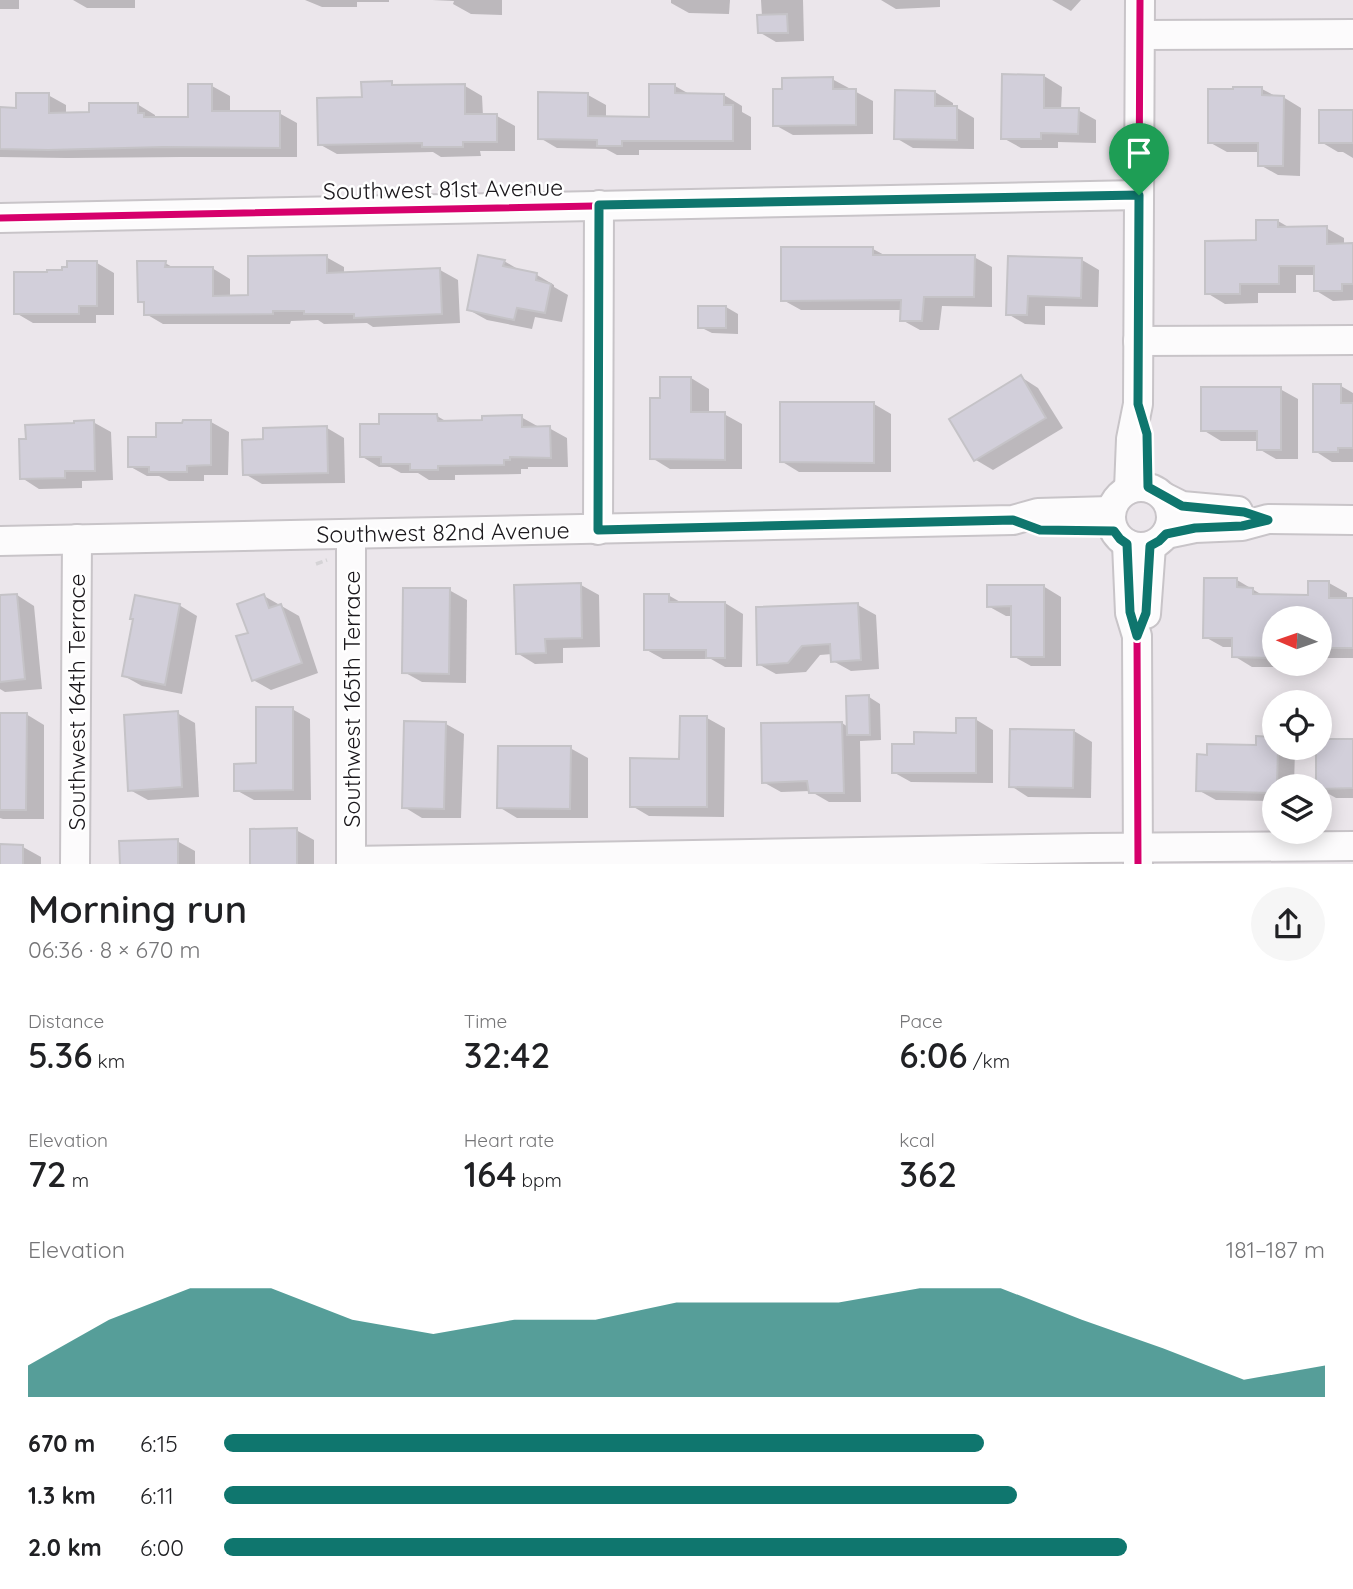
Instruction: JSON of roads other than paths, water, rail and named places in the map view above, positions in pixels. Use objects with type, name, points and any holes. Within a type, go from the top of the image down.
[{"type":"street","points":[[1134,533],[1170,526],[1172,516],[1169,506],[1147,491],[1132,439],[1138,404],[1140,0]]},
{"type":"street","points":[[1140,35],[1353,34]]},
{"type":"street","name":"Southwest 81st Avenue","points":[[0,218],[1139,195]]},
{"type":"street","points":[[598,530],[599,205]]},
{"type":"street","points":[[1138,341],[1353,340]]},
{"type":"street","points":[[1138,856],[1137,636],[1130,612],[1134,533],[1114,502],[1120,494],[1147,491]]},
{"type":"street","name":"Southwest 82nd Avenue","points":[[1147,491],[1182,506],[1244,512],[1268,520]]},
{"type":"street","name":"Southwest 82nd Avenue","points":[[0,541],[1013,520],[1038,513],[1134,533],[1242,526],[1268,520],[1353,520]]},
{"type":"street","name":"Southwest 165th Terrace","points":[[351,534],[351,863]]},
{"type":"street","name":"Southwest 164th Terrace","points":[[75,864],[77,539]]},
{"type":"street","points":[[351,863],[1138,856],[1353,846]]}]
